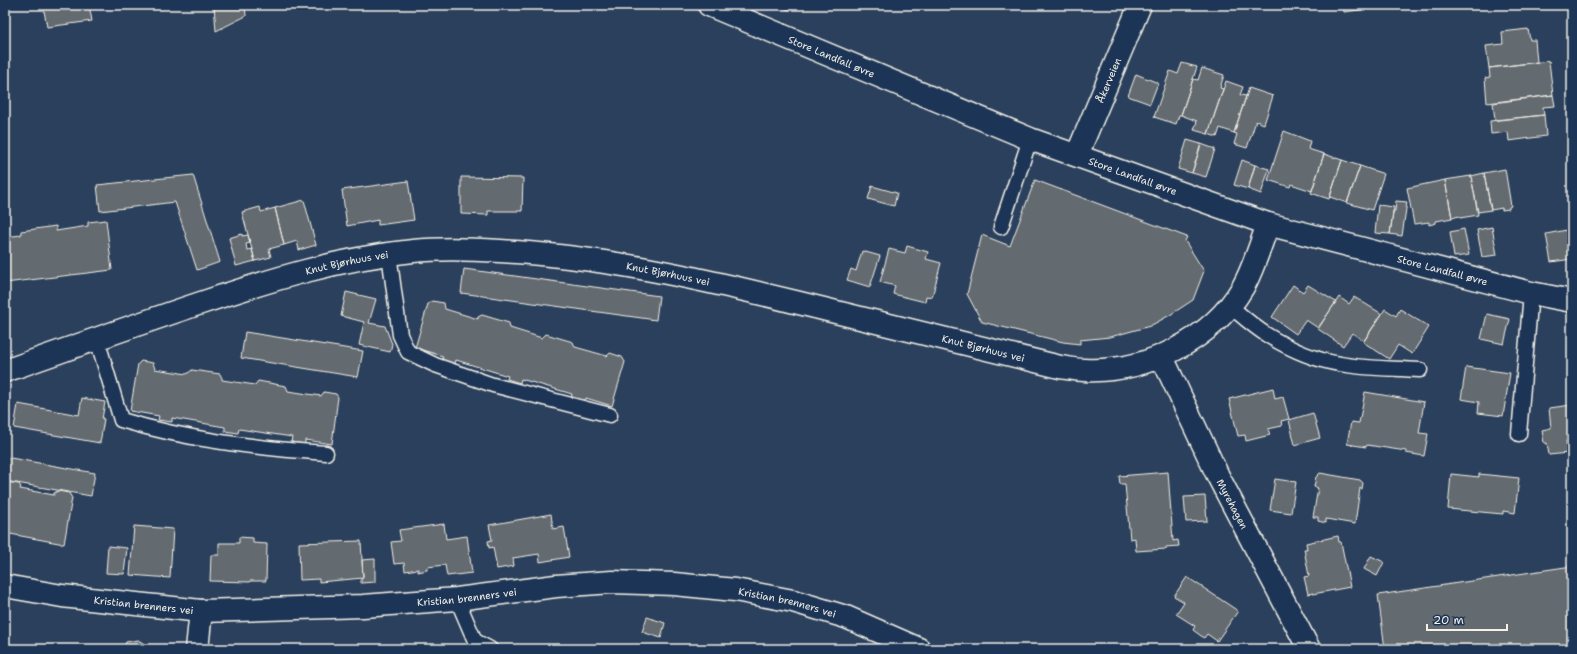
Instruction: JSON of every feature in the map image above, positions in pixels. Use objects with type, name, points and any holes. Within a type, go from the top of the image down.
[{"type":"street","name":"Store Landfall øvre","points":[[709,5],[1030,139],[1268,224],[1531,293],[1572,302]]},
{"type":"street","name":"Åkerveien","points":[[1077,155],[1140,5]]},
{"type":"street","name":"Knut Bjørhuus vei","points":[[5,371],[253,286],[298,273],[389,254],[415,251],[473,250],[537,253],[596,260],[682,276],[748,290],[1060,367],[1084,370],[1112,369],[1162,357],[1189,342],[1210,327],[1230,306],[1244,286],[1268,224]]},
{"type":"street","name":"Myrehagen","points":[[1162,357],[1218,476],[1309,649]]},
{"type":"street","name":"Kristian brenners vei","points":[[5,586],[62,596],[201,611],[356,606],[457,599],[556,586],[612,582],[674,584],[735,590],[793,601],[846,617],[919,649]]},
{"type":"street","points":[[197,649],[201,611]]},
{"type":"lane","points":[[1001,227],[1030,139]]},
{"type":"lane","points":[[389,254],[400,335],[408,352],[435,365],[493,385],[610,415]]},
{"type":"lane","points":[[1519,434],[1531,293]]},
{"type":"lane","points":[[1230,306],[1265,334],[1320,359],[1341,364],[1377,368],[1420,370]]},
{"type":"lane","points":[[98,339],[121,420],[144,427],[204,440],[271,449],[326,453]]},
{"type":"lane","points":[[457,599],[475,641],[490,649]]},
{"type":"building","points":[[43,5],[89,5],[92,21],[47,27]]},
{"type":"building","points":[[214,5],[245,5],[246,16],[216,31]]},
{"type":"building","points":[[776,5],[791,5],[789,10]]},
{"type":"building","points":[[1343,5],[1398,5],[1344,12]]},
{"type":"building","points":[[1528,29],[1530,40],[1535,40],[1537,62],[1489,68],[1486,46],[1503,44],[1502,32]]},
{"type":"building","points":[[1549,61],[1553,95],[1487,103],[1485,78],[1490,77],[1489,68]]},
{"type":"building","points":[[1182,63],[1197,67],[1181,115],[1179,115],[1176,124],[1154,117],[1170,71],[1178,74]]},
{"type":"building","points":[[1202,68],[1224,75],[1220,88],[1223,89],[1208,134],[1194,130],[1197,121],[1181,115],[1193,79],[1198,80]]},
{"type":"building","points":[[1136,74],[1158,83],[1150,104],[1128,96]]},
{"type":"building","points":[[1226,81],[1243,87],[1240,95],[1246,96],[1234,133],[1220,128],[1217,137],[1208,134]]},
{"type":"building","points":[[1249,88],[1273,96],[1264,124],[1256,121],[1247,148],[1234,144],[1237,134],[1234,133]]},
{"type":"building","points":[[1553,95],[1555,106],[1543,107],[1544,115],[1495,120],[1493,103]]},
{"type":"building","points":[[1544,115],[1546,136],[1509,141],[1508,132],[1491,134],[1490,121]]},
{"type":"building","points":[[1284,131],[1310,141],[1308,149],[1324,154],[1312,191],[1291,184],[1290,187],[1268,180]]},
{"type":"building","points":[[1187,140],[1201,144],[1192,173],[1178,169]]},
{"type":"building","points":[[1201,144],[1215,149],[1206,177],[1192,173]]},
{"type":"building","points":[[1324,154],[1342,160],[1329,199],[1311,193]]},
{"type":"building","points":[[1242,160],[1255,165],[1248,189],[1234,185]]},
{"type":"building","points":[[1342,160],[1360,166],[1347,203],[1330,197]]},
{"type":"building","points":[[1255,165],[1269,169],[1261,194],[1248,189]]},
{"type":"building","points":[[1360,166],[1384,174],[1372,210],[1347,203]]},
{"type":"building","points":[[1505,169],[1511,206],[1509,209],[1502,210],[1502,208],[1491,210],[1484,173]]},
{"type":"building","points":[[1484,173],[1491,210],[1478,212],[1471,176]]},
{"type":"building","points":[[193,175],[220,262],[197,270],[175,202],[100,211],[97,185]]},
{"type":"building","points":[[1471,176],[1478,215],[1452,218],[1445,180]]},
{"type":"building","points":[[461,177],[523,178],[522,211],[488,211],[488,215],[461,214]]},
{"type":"building","points":[[1035,180],[1187,237],[1185,241],[1204,271],[1193,300],[1150,326],[1110,337],[1080,340],[1080,344],[1063,342],[982,322],[967,294],[982,235],[1010,246]]},
{"type":"building","points":[[1445,180],[1452,218],[1436,221],[1436,223],[1429,225],[1429,222],[1414,224],[1407,188]]},
{"type":"building","points":[[408,181],[414,220],[378,225],[378,220],[347,226],[342,190]]},
{"type":"building","points":[[872,186],[897,193],[894,206],[868,199]]},
{"type":"building","points":[[304,200],[316,245],[299,250],[297,241],[284,245],[275,208]]},
{"type":"building","points":[[1396,201],[1407,202],[1402,236],[1390,234]]},
{"type":"building","points":[[1378,205],[1394,207],[1390,234],[1375,233]]},
{"type":"building","points":[[260,207],[261,212],[275,208],[284,245],[269,249],[271,257],[255,261],[242,212]]},
{"type":"building","points":[[106,220],[112,270],[5,283],[5,237],[21,235],[21,231],[56,226],[56,231],[88,226],[88,222]]},
{"type":"building","points":[[1492,227],[1497,255],[1482,257],[1477,230]]},
{"type":"building","points":[[1464,229],[1469,255],[1454,257],[1450,232]]},
{"type":"building","points":[[1572,229],[1572,259],[1551,262],[1546,234]]},
{"type":"building","points":[[242,234],[242,236],[248,235],[250,243],[246,244],[247,250],[252,249],[255,261],[236,266],[229,238]]},
{"type":"building","points":[[907,246],[928,252],[926,259],[941,263],[932,297],[926,296],[925,302],[893,294],[895,286],[880,282],[889,249],[905,253]]},
{"type":"building","points":[[862,251],[880,256],[870,287],[847,280],[851,269],[856,271]]},
{"type":"building","points":[[464,269],[659,296],[656,320],[461,293]]},
{"type":"building","points":[[1293,285],[1303,292],[1308,285],[1336,302],[1318,328],[1306,320],[1296,334],[1272,317]]},
{"type":"building","points":[[346,292],[376,299],[369,323],[385,326],[392,344],[390,352],[359,345],[364,322],[341,316]]},
{"type":"building","points":[[1339,297],[1349,304],[1354,297],[1382,314],[1364,341],[1352,333],[1343,346],[1318,329]]},
{"type":"building","points":[[432,301],[444,303],[445,309],[478,319],[478,317],[482,315],[509,323],[510,328],[542,338],[546,334],[573,342],[575,347],[607,356],[610,353],[622,357],[625,362],[612,406],[586,398],[585,402],[571,398],[572,394],[521,379],[520,383],[507,379],[508,376],[456,360],[455,364],[442,360],[443,356],[415,348],[428,304]]},
{"type":"building","points":[[1385,309],[1396,316],[1400,309],[1429,327],[1412,354],[1398,345],[1389,359],[1363,342]]},
{"type":"building","points":[[1487,314],[1510,319],[1504,344],[1481,339]]},
{"type":"building","points":[[245,332],[363,351],[358,377],[241,358]]},
{"type":"building","points":[[141,361],[153,363],[155,369],[187,374],[192,370],[220,374],[222,380],[255,385],[258,381],[286,386],[288,391],[321,396],[324,392],[336,394],[338,397],[332,444],[305,440],[305,444],[291,442],[292,437],[239,429],[238,433],[225,431],[225,427],[172,418],[172,422],[158,420],[159,416],[130,411],[138,364]]},
{"type":"building","points":[[1466,367],[1510,373],[1503,416],[1478,413],[1479,402],[1461,399]]},
{"type":"building","points":[[1273,388],[1275,399],[1283,397],[1289,419],[1281,421],[1282,426],[1268,429],[1270,435],[1246,441],[1245,435],[1238,436],[1229,399]]},
{"type":"building","points":[[1365,392],[1424,402],[1419,433],[1428,434],[1424,456],[1406,453],[1406,451],[1367,445],[1366,447],[1347,444],[1351,422],[1359,423]]},
{"type":"building","points":[[82,398],[105,402],[100,443],[14,428],[18,404],[79,415]]},
{"type":"building","points":[[1572,405],[1572,440],[1566,441],[1568,453],[1549,455],[1547,443],[1544,443],[1542,430],[1551,428],[1549,408]]},
{"type":"building","points":[[1313,413],[1320,438],[1295,445],[1289,420]]},
{"type":"building","points":[[5,457],[95,473],[91,496],[5,481]]},
{"type":"building","points":[[1168,472],[1173,541],[1178,540],[1179,546],[1166,547],[1166,549],[1136,551],[1135,538],[1130,539],[1125,484],[1120,484],[1119,476]]},
{"type":"building","points":[[1320,473],[1360,480],[1363,483],[1362,489],[1360,488],[1355,524],[1326,519],[1326,523],[1318,521],[1318,517],[1313,517],[1318,488],[1314,487],[1316,477]]},
{"type":"building","points":[[1451,474],[1479,477],[1479,474],[1519,478],[1515,513],[1503,511],[1503,514],[1448,509]]},
{"type":"building","points":[[1275,479],[1296,482],[1291,513],[1270,510]]},
{"type":"building","points":[[5,482],[19,484],[21,487],[20,489],[54,495],[54,493],[58,491],[69,493],[72,498],[64,544],[5,533]]},
{"type":"building","points":[[1205,496],[1207,521],[1186,522],[1184,497]]},
{"type":"building","points":[[551,514],[553,529],[564,527],[569,557],[540,562],[539,554],[513,558],[514,566],[497,569],[493,547],[489,548],[488,541],[492,540],[489,525]]},
{"type":"building","points":[[444,524],[446,539],[467,536],[472,573],[447,576],[445,565],[427,567],[427,570],[418,572],[418,569],[405,571],[404,563],[394,564],[391,542],[401,541],[399,530]]},
{"type":"building","points":[[134,526],[173,529],[170,578],[130,575]]},
{"type":"building","points":[[1338,536],[1339,542],[1341,542],[1350,587],[1308,594],[1304,577],[1309,576],[1304,549],[1307,549],[1306,543]]},
{"type":"building","points":[[239,537],[253,538],[253,543],[267,544],[266,581],[210,581],[211,555],[219,555],[219,543],[239,543]]},
{"type":"building","points":[[361,541],[363,578],[319,582],[319,579],[300,580],[299,543]]},
{"type":"building","points":[[108,546],[127,548],[124,574],[106,573]]},
{"type":"building","points":[[1371,556],[1384,562],[1377,576],[1364,569]]},
{"type":"building","points":[[375,559],[375,582],[361,583],[361,578],[363,578],[362,560]]},
{"type":"building","points":[[1572,566],[1572,649],[1385,649],[1378,595]]},
{"type":"building","points":[[1187,577],[1238,611],[1217,641],[1207,634],[1204,638],[1193,630],[1195,626],[1176,614],[1184,602],[1174,596]]},
{"type":"building","points":[[647,617],[665,623],[661,638],[642,632]]},
{"type":"building","points":[[138,640],[143,643],[144,649],[116,649],[124,647],[126,642]]}]
